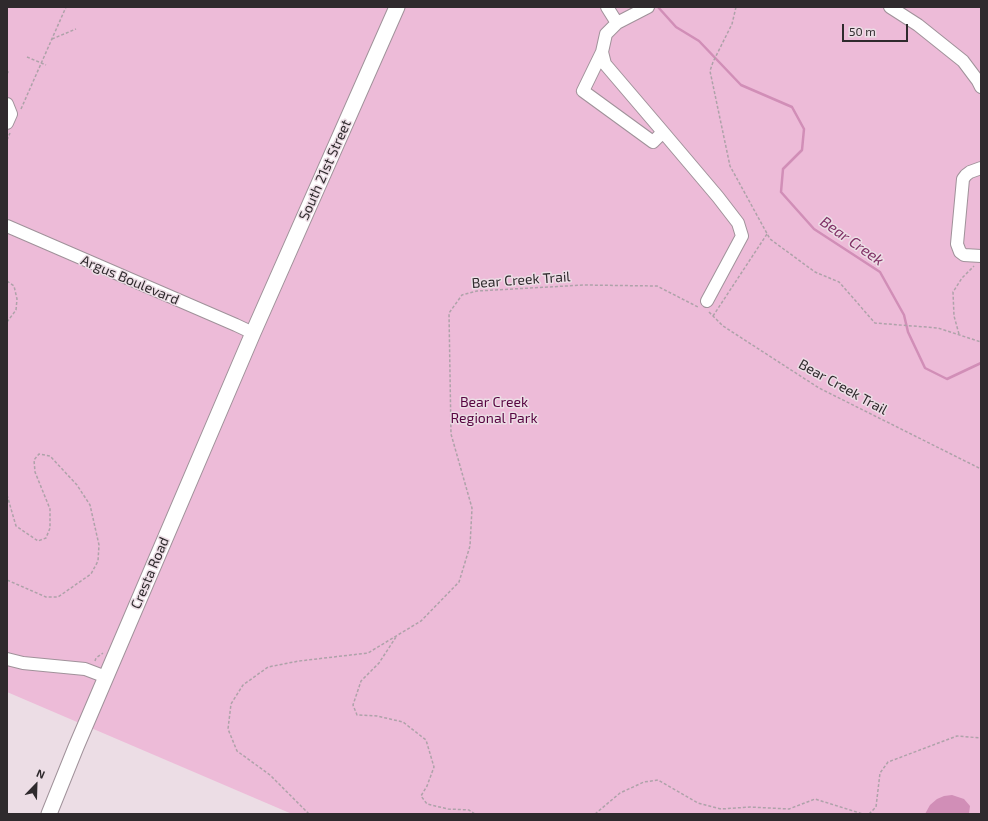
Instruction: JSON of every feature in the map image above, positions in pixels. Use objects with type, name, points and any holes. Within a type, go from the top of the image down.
[{"type":"main road","name":"South 21st Street","points":[[253,333],[397,7]]},
{"type":"main road","name":"Cresta Road","points":[[49,814],[253,333]]},
{"type":"street","points":[[607,7],[617,23]]},
{"type":"street","points":[[648,7],[617,23],[606,34],[602,52],[583,91],[653,142],[663,132]]},
{"type":"street","points":[[890,7],[918,25],[963,61],[978,81],[981,88]]},
{"type":"street","points":[[602,52],[605,64],[718,197],[738,223],[742,236],[706,307]]},
{"type":"street","points":[[7,104],[11,114],[10,125]]},
{"type":"street","points":[[978,260],[960,252],[957,244],[963,179],[966,174],[981,168]]},
{"type":"street","name":"Argus Boulevard","points":[[7,226],[253,333]]},
{"type":"street","points":[[7,660],[85,669],[106,677]]},
{"type":"path","points":[[19,114],[65,7]]},
{"type":"path","points":[[736,7],[732,24],[710,71],[730,166],[770,240],[815,272],[839,282],[875,324],[900,326],[916,325],[938,328],[981,342]]},
{"type":"path","points":[[52,39],[76,29]]},
{"type":"path","points":[[27,57],[46,65]]},
{"type":"path","points":[[7,74],[9,70]]},
{"type":"path","points":[[7,140],[10,125]]},
{"type":"path","points":[[713,316],[767,234]]},
{"type":"path","points":[[959,335],[954,316],[953,292],[962,278],[978,260]]},
{"type":"path","points":[[7,281],[14,286],[17,299],[16,310],[7,322]]},
{"type":"path","name":"Bear Creek Trail","points":[[310,814],[270,776],[237,750],[228,729],[231,704],[243,685],[268,667],[298,661],[368,653],[421,621],[459,582],[470,546],[472,508],[451,434],[449,313],[462,294],[477,291],[576,286],[657,286],[706,307],[723,326],[819,388],[981,469]]},
{"type":"path","points":[[7,495],[16,526],[38,541],[46,538],[50,528],[50,509],[35,472],[34,460],[40,454],[50,456],[77,485],[90,505],[99,545],[98,562],[91,574],[58,597],[46,597],[7,580]]},
{"type":"path","points":[[397,635],[379,663],[361,681],[353,705],[357,714],[377,716],[403,722],[426,740],[434,767],[427,786],[421,796],[427,804],[448,809],[469,810],[475,814]]},
{"type":"path","points":[[91,671],[96,658],[105,651]]},
{"type":"path","points":[[869,814],[876,807],[880,773],[888,762],[957,736],[981,738]]},
{"type":"path","points":[[595,814],[620,793],[644,782],[658,780],[698,804],[721,809],[750,806],[789,809],[815,799],[863,814]]},
{"type":"green space","name":"Bear Creek Regional Park","points":[[7,7],[981,7],[981,814],[292,814],[7,692]]},
{"type":"shaded area","points":[[952,795],[964,799],[970,806],[969,814],[925,814],[930,805],[937,799]]},
{"type":"waterway","name":"Bear Creek","points":[[658,7],[676,27],[699,41],[741,85],[792,107],[804,129],[802,150],[783,169],[781,192],[814,229],[880,272],[904,315],[908,332],[925,368],[947,379],[981,363]]}]
